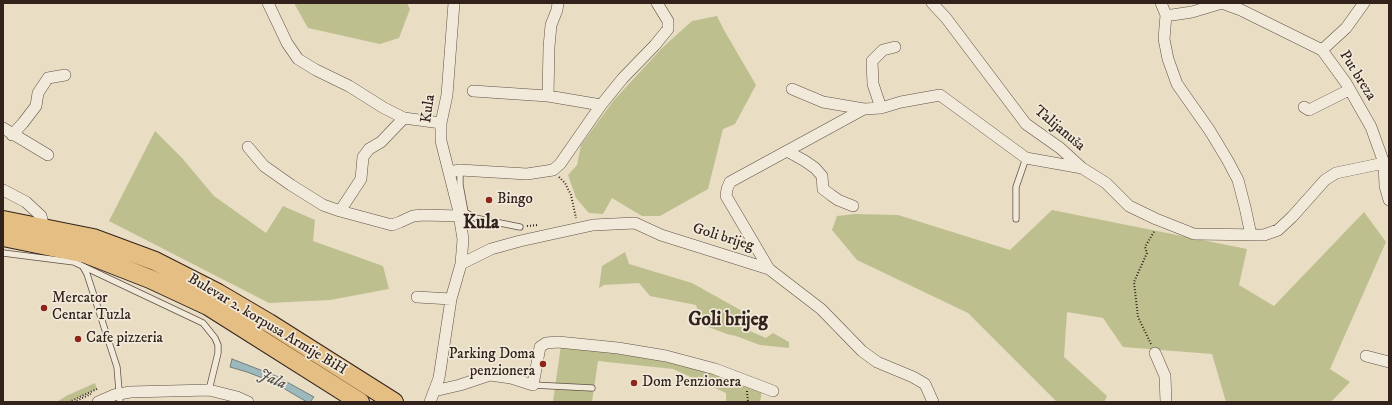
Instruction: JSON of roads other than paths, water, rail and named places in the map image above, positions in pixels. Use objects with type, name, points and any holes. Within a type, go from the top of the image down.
[{"type":"main road","name":"Bulevar 2. korpusa Armije BiH","points":[[3,220],[93,238],[155,261],[218,293],[394,402]]},
{"type":"main road","name":"Bulevar 2. korpusa Armije BiH","points":[[3,237],[86,254],[150,279],[208,306],[360,402]]},
{"type":"street","points":[[268,3],[287,43],[298,59],[316,70],[349,86],[384,108],[404,118],[441,123]]},
{"type":"street","name":"Kula","points":[[430,402],[439,378],[450,299],[461,264],[463,239],[460,216],[441,141],[441,123],[447,95],[454,3]]},
{"type":"street","points":[[548,96],[551,25],[558,3]]},
{"type":"street","points":[[449,172],[460,170],[527,174],[553,170],[560,164],[600,105],[668,29],[668,21],[657,3]]},
{"type":"street","name":"Talijanuša","points":[[932,3],[946,18],[1026,124],[1060,148],[1082,168],[1106,183],[1129,206],[1156,224],[1194,234],[1264,235],[1278,230],[1292,217],[1325,180],[1336,173],[1386,164]]},
{"type":"street","points":[[1161,3],[1166,15],[1164,39],[1168,59],[1177,84],[1210,131],[1238,180],[1251,235]]},
{"type":"street","name":"Put breza","points":[[1166,15],[1192,12],[1222,3],[1241,10],[1322,50],[1349,90],[1371,127],[1386,164],[1385,186],[1389,200]]},
{"type":"street","name":"Put breza","points":[[1322,50],[1346,28],[1364,3]]},
{"type":"street","points":[[881,108],[873,84],[872,60],[884,50],[895,47]]},
{"type":"street","points":[[8,131],[23,123],[36,106],[38,94],[48,78],[65,75]]},
{"type":"street","points":[[792,89],[823,102],[864,108],[881,108],[902,102],[940,95],[1026,158],[1082,168]]},
{"type":"street","points":[[473,90],[548,96],[600,105]]},
{"type":"street","points":[[1304,107],[1310,110],[1349,90]]},
{"type":"street","points":[[769,269],[726,196],[730,182],[864,108]]},
{"type":"street","name":"Kula","points":[[340,211],[361,179],[363,158],[369,149],[381,142],[404,118]]},
{"type":"street","points":[[8,131],[48,155]]},
{"type":"street","points":[[248,147],[264,166],[291,185],[323,204],[340,211],[392,224],[423,214],[460,216]]},
{"type":"street","points":[[787,151],[816,168],[822,176],[823,189],[838,200],[852,206]]},
{"type":"street","points":[[3,190],[26,202],[41,216],[44,228]]},
{"type":"street","name":"Goli brijeg","points":[[461,264],[491,248],[520,241],[593,225],[635,223],[661,235],[769,269],[821,309],[862,351],[877,362],[913,377],[925,384],[933,402]]},
{"type":"street","points":[[417,297],[450,299]]},
{"type":"street","points":[[434,391],[490,375],[511,378],[533,385],[540,347],[546,343],[558,342],[618,348],[672,358],[715,369],[773,391]]},
{"type":"street","points":[[1154,353],[1165,376],[1166,402]]},
{"type":"street","points":[[1366,356],[1389,362]]},
{"type":"street","points":[[98,394],[119,398],[130,392],[209,390],[237,397],[248,402]]},
{"type":"lane","points":[[1016,219],[1016,187],[1026,158]]},
{"type":"lane","points":[[460,170],[460,185],[465,212],[474,218],[520,227]]},
{"type":"lane","points":[[3,253],[74,262],[203,323],[215,338],[218,349],[209,390]]},
{"type":"lane","points":[[83,266],[87,274],[117,366],[119,398]]},
{"type":"lane","points":[[533,385],[592,388]]},
{"type":"water","name":"Jala","points":[[232,359],[276,376],[314,397],[310,402],[307,402],[273,382],[230,367]]},
{"type":"place","name":"Bingo","points":[[489,200]]},
{"type":"place","name":"Mercator Centar Tuzla","points":[[44,308]]},
{"type":"place","name":"Cafe pizzeria","points":[[78,339]]},
{"type":"place","name":"Parking Doma penzionera","points":[[543,364]]},
{"type":"place","name":"Dom Penzionera","points":[[634,383]]},
{"type":"district","name":"Kula","points":[[481,224]]},
{"type":"district","name":"Goli brijeg","points":[[728,321]]}]
